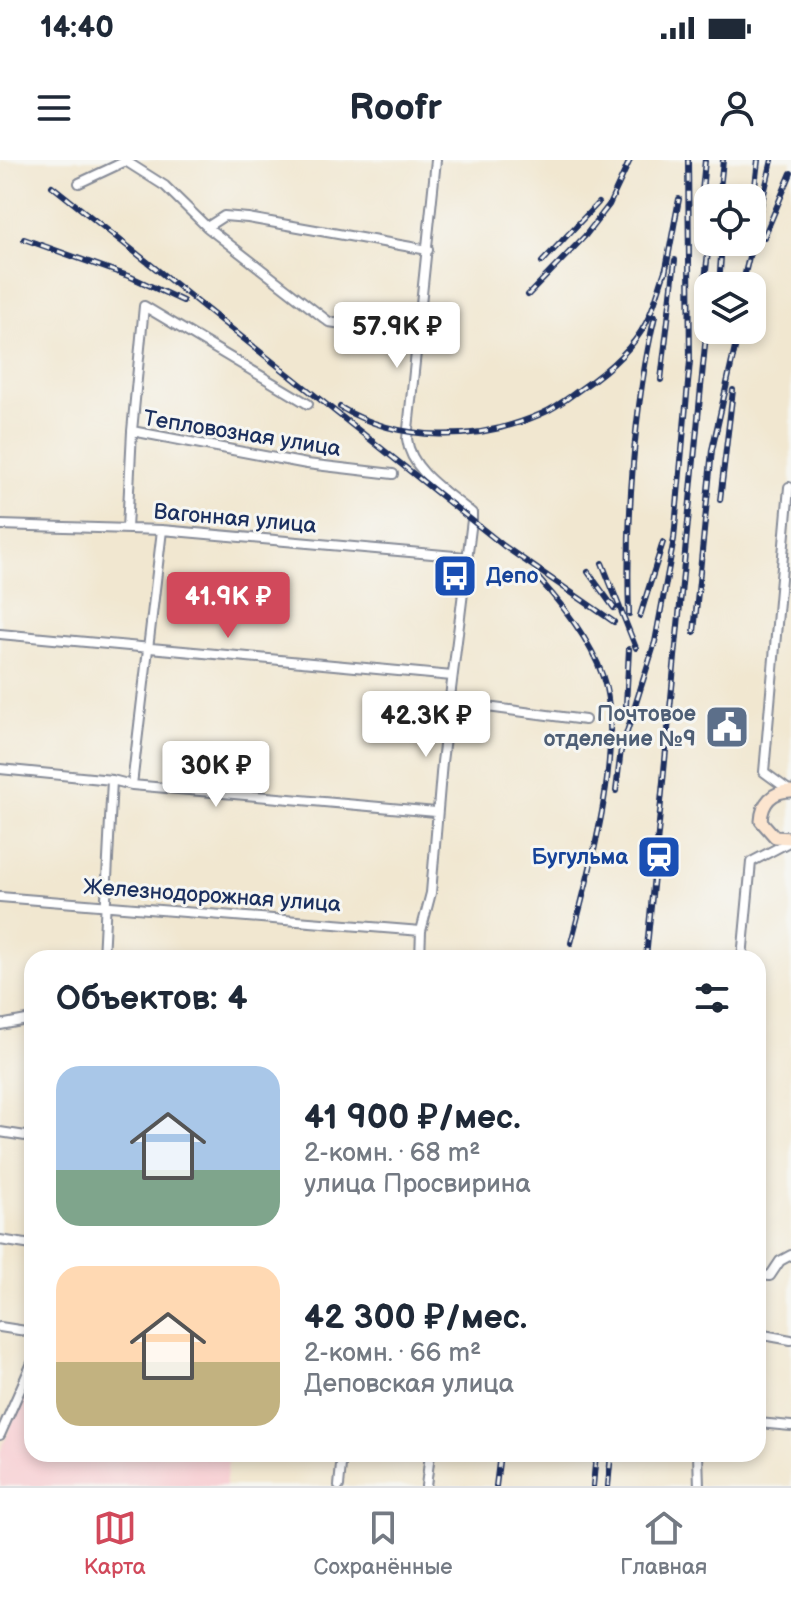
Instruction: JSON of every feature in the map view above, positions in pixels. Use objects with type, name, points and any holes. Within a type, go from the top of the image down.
[{"type":"street","points":[[420,950],[421,931],[431,893],[436,812],[468,567],[466,557],[472,513],[420,469],[408,446],[436,160]]},
{"type":"street","points":[[79,183],[126,161],[165,186],[207,227],[308,309],[329,322],[417,335]]},
{"type":"street","points":[[207,227],[224,216],[248,218],[428,250]]},
{"type":"street","points":[[132,431],[144,306],[308,404]]},
{"type":"street","name":"Тепловозная улица","points":[[127,529],[132,431],[307,464],[393,474]]},
{"type":"street","points":[[789,487],[764,772],[790,791]]},
{"type":"street","name":"Вагонная улица","points":[[0,525],[162,530],[466,557]]},
{"type":"street","points":[[132,785],[162,530]]},
{"type":"street","points":[[0,634],[452,676]]},
{"type":"street","points":[[449,702],[585,720]]},
{"type":"street","points":[[0,769],[112,780],[132,785],[436,812]]},
{"type":"street","points":[[104,950],[112,780]]},
{"type":"street","points":[[790,791],[778,793],[767,801],[761,821],[775,837],[791,840]]},
{"type":"street","points":[[743,950],[751,862],[791,840]]},
{"type":"street","name":"Железнодорожная улица","points":[[0,897],[421,931]]},
{"type":"street","points":[[0,1025],[24,1020]]},
{"type":"street","points":[[0,1132],[24,1136]]},
{"type":"street","points":[[0,1240],[24,1244]]},
{"type":"street","points":[[766,1276],[770,1276],[780,1261],[791,1255]]},
{"type":"street","points":[[0,1327],[24,1331]]},
{"type":"street","points":[[766,1335],[791,1340]]},
{"type":"street","points":[[0,1435],[24,1380]]},
{"type":"street","points":[[766,1424],[791,1426]]},
{"type":"street","points":[[339,1486],[341,1462]]},
{"type":"street","points":[[426,1486],[429,1462]]},
{"type":"street","points":[[698,1462],[699,1486]]},
{"type":"shaded area","points":[[24,1392],[24,1462],[228,1462],[225,1486],[0,1486],[0,1452]]},
{"type":"railway","points":[[528,295],[585,236],[609,205],[630,160]]},
{"type":"railway","points":[[621,751],[655,642],[674,539],[690,361],[688,160]]},
{"type":"railway","points":[[703,184],[705,160]]},
{"type":"railway","points":[[720,184],[723,160]]},
{"type":"railway","points":[[755,184],[758,160]]},
{"type":"railway","points":[[745,272],[772,160]]},
{"type":"railway","points":[[766,232],[791,173]]},
{"type":"railway","points":[[52,186],[504,546],[614,622]]},
{"type":"railway","points":[[665,274],[679,199]]},
{"type":"railway","points":[[542,262],[598,203]]},
{"type":"railway","points":[[24,239],[131,277],[183,301]]},
{"type":"railway","points":[[706,272],[708,256]]},
{"type":"railway","points":[[720,272],[721,256]]},
{"type":"railway","points":[[661,380],[675,260]]},
{"type":"railway","points":[[340,407],[388,427],[439,434],[491,430],[541,414],[610,367],[626,351],[646,323],[667,265]]},
{"type":"railway","points":[[629,614],[633,464],[642,387],[655,316]]},
{"type":"railway","points":[[647,950],[705,344]]},
{"type":"railway","points":[[694,632],[712,450],[736,344]]},
{"type":"railway","points":[[720,500],[733,390]]},
{"type":"railway","points":[[640,616],[663,542]]},
{"type":"railway","points":[[602,563],[636,648]]},
{"type":"railway","points":[[588,572],[614,608]]},
{"type":"railway","points":[[539,579],[570,616],[596,659],[606,688],[610,717],[607,782],[571,943]]},
{"type":"railway","points":[[626,705],[629,649]]},
{"type":"railway","points":[[616,791],[622,741]]},
{"type":"railway","points":[[496,1486],[499,1462]]},
{"type":"railway","points":[[593,1486],[595,1462]]},
{"type":"railway","points":[[608,1486],[610,1462]]},
{"type":"place","name":"Депо","points":[[455,576]]},
{"type":"place","name":"Почтовое отделение №9","points":[[727,727]]},
{"type":"place","name":"Бугульма","points":[[659,857]]}]
